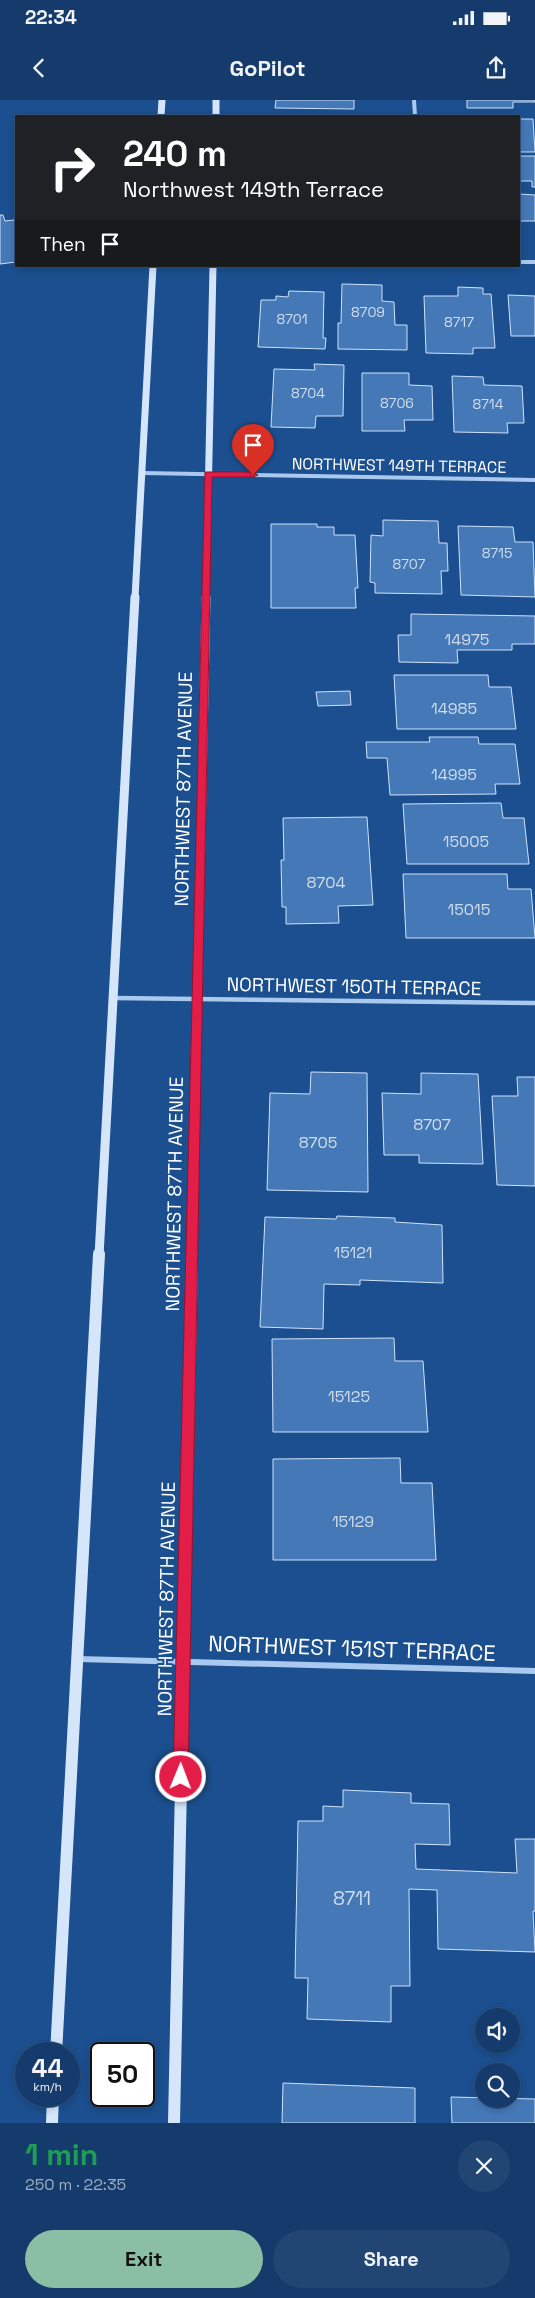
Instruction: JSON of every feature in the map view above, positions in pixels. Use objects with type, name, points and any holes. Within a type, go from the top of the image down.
[{"type":"main road","points":[[161,115],[162,100]]},
{"type":"main road","points":[[216,100],[216,115]]},
{"type":"main road","points":[[57,2042],[153,267]]},
{"type":"main road","name":"NORTHWEST 87TH AVENUE","points":[[174,2123],[212,267]]},
{"type":"main road","points":[[52,2123],[53,2107]]},
{"type":"street","points":[[414,100],[415,115]]},
{"type":"street","points":[[520,262],[535,262]]},
{"type":"street","name":"NORTHWEST 149TH TERRACE","points":[[142,472],[535,480]]},
{"type":"street","name":"NORTHWEST 150TH TERRACE","points":[[113,998],[535,1003]]},
{"type":"street","name":"NORTHWEST 151ST TERRACE","points":[[77,1658],[535,1671]]},
{"type":"building","points":[[276,100],[354,100],[354,109],[275,108]]},
{"type":"building","points":[[467,100],[535,100],[535,102],[513,102],[513,108],[467,108]]},
{"type":"building","points":[[520,119],[533,119],[535,152],[520,152]]},
{"type":"building","points":[[520,156],[535,156],[535,187],[532,187],[532,181],[520,181]]},
{"type":"building","points":[[520,194],[535,195],[535,221],[520,221]]},
{"type":"building","points":[[0,215],[3,215],[5,221],[14,220],[15,262],[0,264]]},
{"type":"building","points":[[342,284],[382,285],[382,301],[394,302],[395,325],[407,325],[407,350],[338,349],[338,323],[341,323]]},
{"type":"building","points":[[458,287],[483,288],[483,294],[491,294],[495,348],[473,348],[473,354],[426,353],[424,296],[458,296]]},
{"type":"building","points":[[289,291],[324,292],[323,338],[326,338],[325,349],[258,347],[261,300],[276,300],[276,296],[288,297]]},
{"type":"building","points":[[508,295],[535,296],[535,336],[511,336]]},
{"type":"building","points":[[314,364],[344,365],[343,416],[316,416],[315,428],[271,427],[274,369],[315,370]]},
{"type":"building","points":[[362,373],[409,373],[409,385],[432,386],[433,420],[404,420],[405,431],[362,431]]},
{"type":"building","points":[[452,376],[483,377],[484,385],[522,386],[524,423],[507,423],[508,433],[454,432]]},
{"type":"building","points":[[383,520],[438,521],[439,543],[447,543],[448,571],[441,571],[442,594],[375,593],[375,583],[370,582],[371,535],[383,536]]},
{"type":"building","points":[[271,524],[317,524],[317,527],[334,527],[334,535],[355,535],[358,588],[355,588],[356,608],[271,608]]},
{"type":"building","points":[[458,526],[513,527],[515,542],[533,542],[535,597],[461,595]]},
{"type":"building","points":[[411,614],[535,616],[535,644],[512,644],[512,650],[457,650],[458,663],[399,662],[398,635],[411,635]]},
{"type":"building","points":[[394,675],[488,675],[489,687],[511,687],[516,729],[397,729]]},
{"type":"building","points":[[350,691],[351,705],[318,706],[316,692]]},
{"type":"building","points":[[429,737],[478,737],[479,744],[515,744],[520,784],[495,784],[496,794],[390,795],[387,758],[367,758],[366,742],[430,742]]},
{"type":"building","points":[[501,803],[503,818],[524,818],[529,864],[407,864],[403,804]]},
{"type":"building","points":[[367,817],[373,905],[338,906],[339,923],[286,924],[286,907],[282,907],[281,860],[284,860],[283,818]]},
{"type":"building","points":[[403,874],[507,874],[508,889],[531,889],[535,938],[406,938]]},
{"type":"building","points":[[311,1072],[367,1073],[368,1192],[267,1190],[270,1093],[310,1094]]},
{"type":"building","points":[[421,1073],[478,1074],[483,1164],[419,1163],[419,1155],[384,1155],[382,1093],[421,1094]]},
{"type":"building","points":[[517,1077],[535,1077],[535,1186],[497,1185],[492,1096],[518,1096]]},
{"type":"building","points":[[337,1216],[395,1218],[395,1222],[442,1225],[443,1283],[360,1280],[360,1285],[324,1284],[323,1329],[260,1327],[265,1217],[336,1219]]},
{"type":"building","points":[[394,1338],[395,1361],[423,1361],[428,1432],[273,1432],[272,1339]]},
{"type":"building","points":[[400,1458],[401,1483],[432,1483],[436,1560],[273,1560],[273,1459]]},
{"type":"building","points":[[343,1790],[411,1793],[411,1803],[449,1804],[450,1845],[415,1844],[416,1869],[517,1873],[515,1839],[535,1839],[535,1911],[533,1911],[535,1952],[438,1949],[437,1890],[409,1889],[410,1986],[391,1986],[391,2022],[307,2019],[308,1978],[295,1978],[298,1821],[323,1821],[323,1806],[343,1807]]},
{"type":"building","points":[[283,2083],[415,2088],[415,2123],[282,2123]]},
{"type":"building","points":[[451,2097],[475,2098],[475,2108],[520,2108],[520,2099],[535,2099],[535,2123],[452,2123]]},
{"type":"route","points":[[181,1777],[208,474],[253,475]]}]
